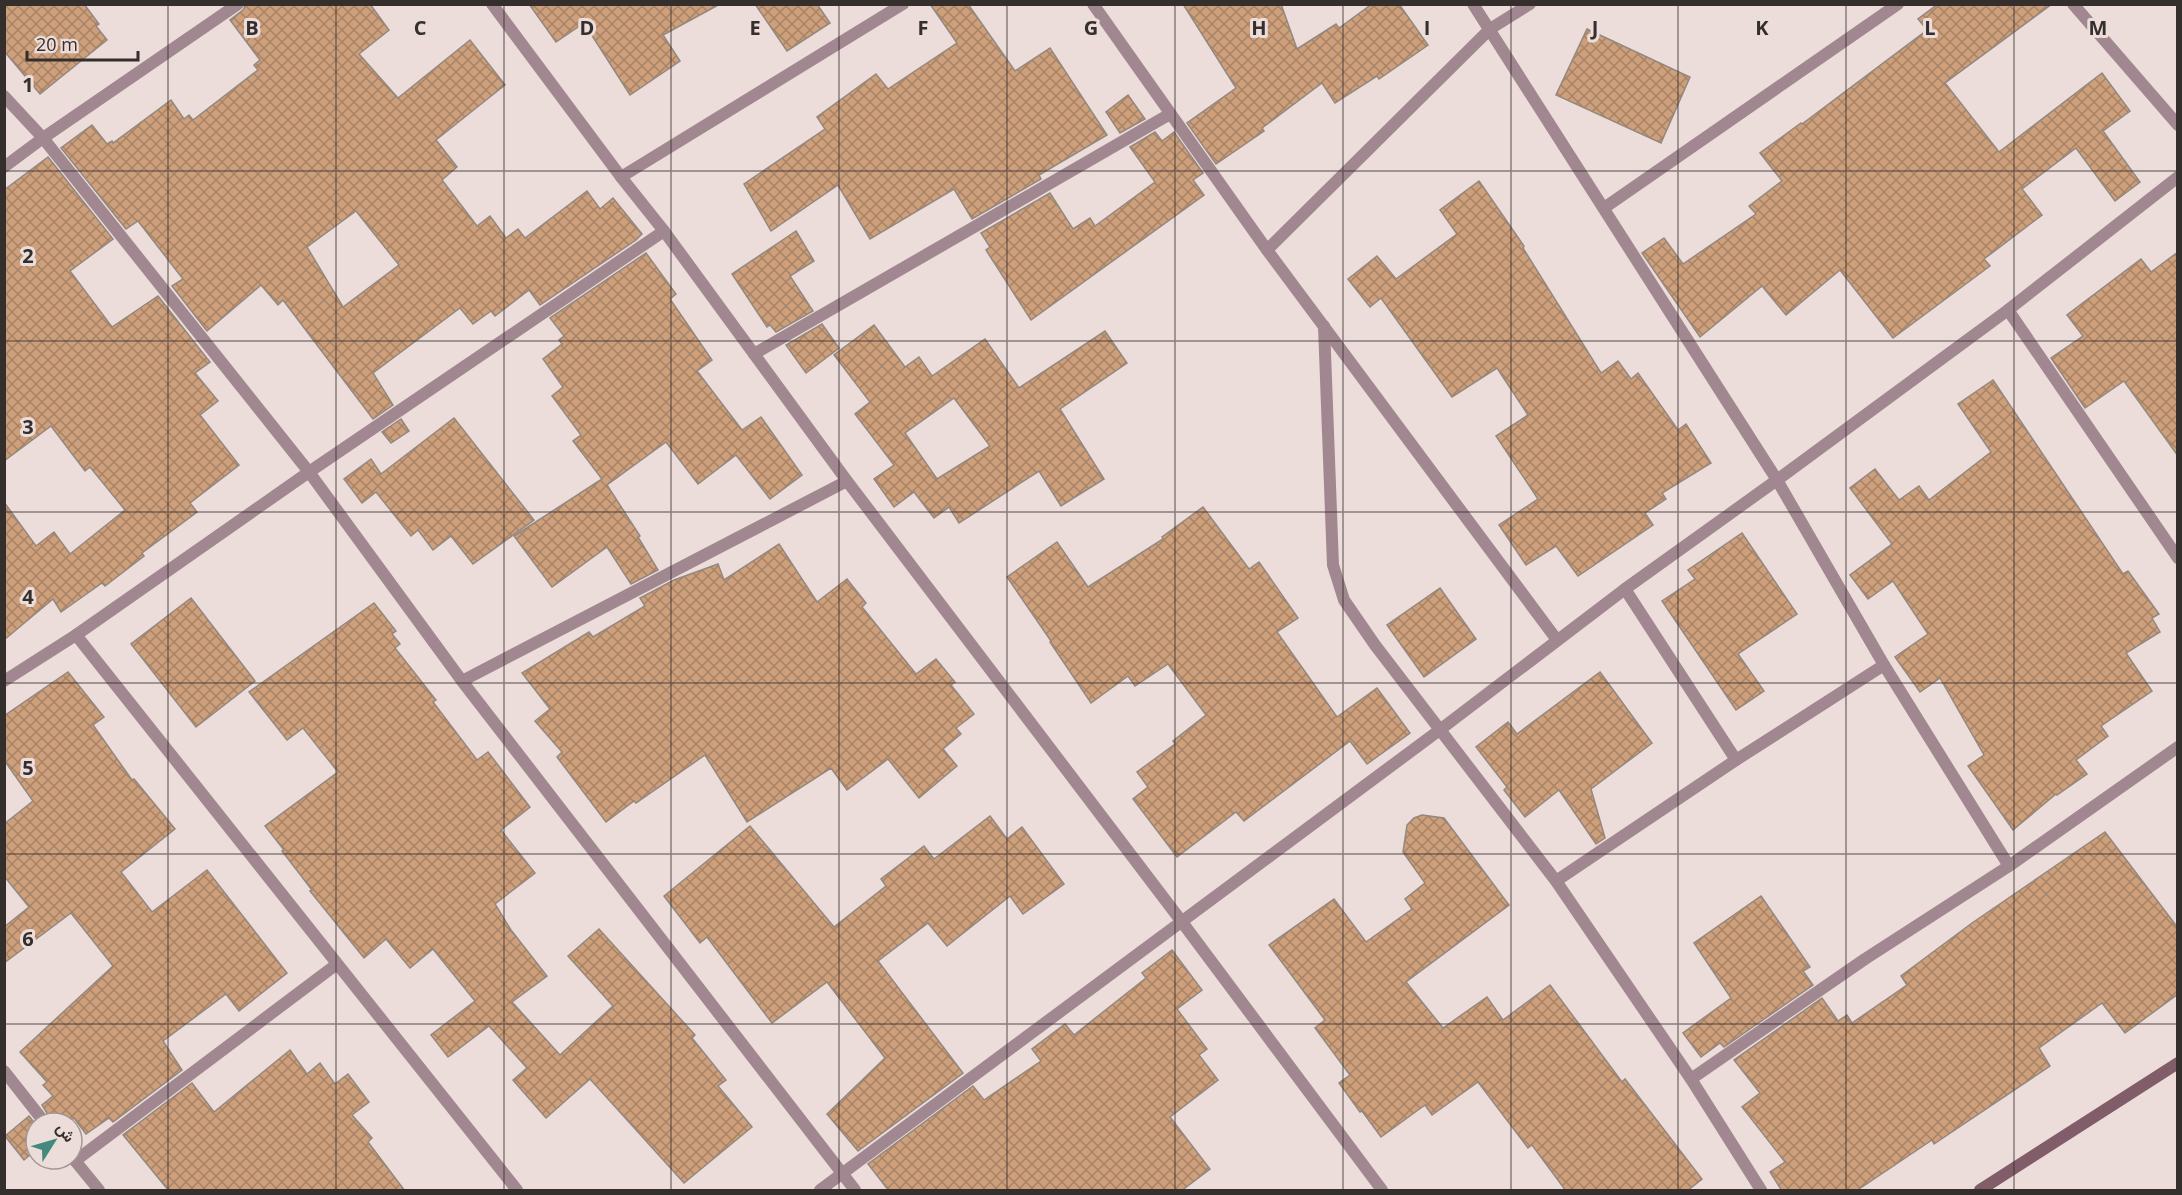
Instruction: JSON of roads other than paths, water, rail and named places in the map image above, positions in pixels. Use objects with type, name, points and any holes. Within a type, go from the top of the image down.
[{"type":"street","points":[[4,167],[238,4]]},
{"type":"street","points":[[492,4],[664,231],[847,481],[1182,922],[1382,1191]]},
{"type":"street","points":[[621,177],[903,4]]},
{"type":"street","points":[[1093,4],[1267,250],[1557,640]]},
{"type":"street","points":[[1473,4],[1777,480],[1884,665],[2009,866]]},
{"type":"street","points":[[1267,250],[1490,29],[1530,4]]},
{"type":"street","points":[[1604,208],[1898,4]]},
{"type":"street","points":[[2073,4],[2178,125]]},
{"type":"street","points":[[4,96],[43,138],[309,472],[462,681],[855,1191]]},
{"type":"street","points":[[754,354],[1170,114]]},
{"type":"street","points":[[820,1191],[840,1173],[983,1070],[1557,640],[2008,310],[2178,177]]},
{"type":"street","points":[[4,681],[75,635],[309,472],[664,231]]},
{"type":"street","points":[[2008,310],[2178,558]]},
{"type":"street","points":[[1324,326],[1333,565],[1344,600],[1375,645],[1556,881],[1691,1079],[1761,1191]]},
{"type":"street","points":[[462,681],[847,481]]},
{"type":"street","points":[[1625,590],[1736,760]]},
{"type":"street","points":[[75,635],[517,1191]]},
{"type":"street","points":[[1556,881],[1736,760],[1884,665]]},
{"type":"street","points":[[1691,1079],[1865,959],[2009,866],[2178,747]]},
{"type":"street","points":[[84,1151],[337,964]]},
{"type":"street","points":[[1980,1191],[2178,1063]]},
{"type":"street","points":[[4,1071],[36,1111]]},
{"type":"street","points":[[83,1171],[99,1191]]}]
